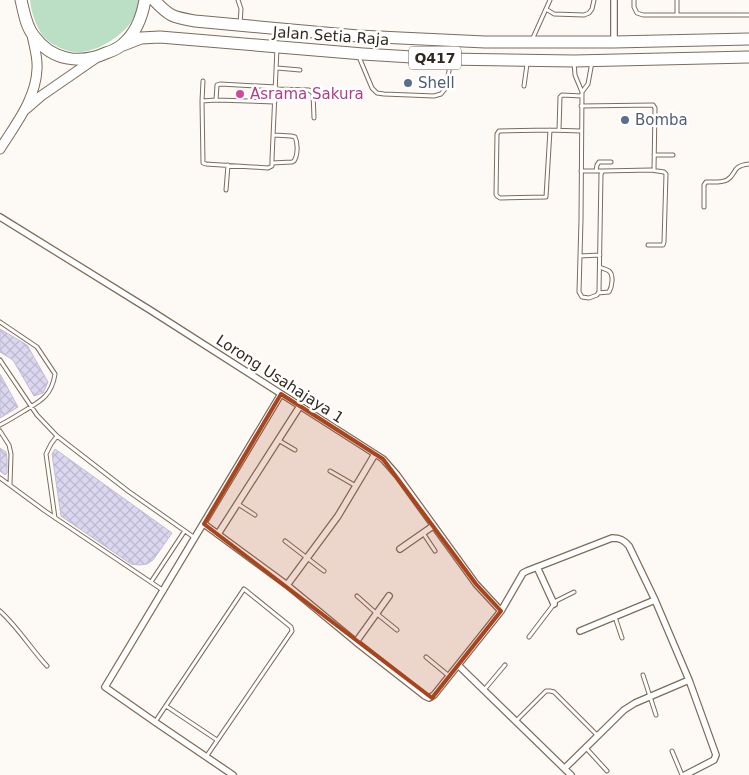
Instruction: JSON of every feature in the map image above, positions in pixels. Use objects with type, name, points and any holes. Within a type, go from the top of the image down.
[{"type":"highway","name":"Jalan Setia Raja","points":[[21,0],[32,34],[40,44],[62,58],[78,60],[97,57],[141,38],[160,37],[358,54],[452,59],[527,61],[747,59]]},
{"type":"highway","name":"Jalan Setia Raja","points":[[122,45],[136,29],[145,0]]},
{"type":"highway","name":"Jalan Setia Raja","points":[[154,0],[170,15],[178,18],[358,36],[485,42],[749,39]]},
{"type":"street","points":[[614,0],[614,42]]},
{"type":"street","points":[[0,149],[26,109],[36,78],[37,58],[32,34]]},
{"type":"street","points":[[26,109],[41,96],[97,57]]},
{"type":"street","name":"Lorong Usahajaya 1","points":[[0,217],[134,299],[382,459],[397,475],[476,584],[501,611]]},
{"type":"street","points":[[234,775],[105,687],[281,394]]},
{"type":"street","points":[[218,534],[300,406]]},
{"type":"street","points":[[287,585],[338,516],[375,454]]},
{"type":"street","points":[[204,524],[287,585],[428,698],[432,698],[501,611],[523,573],[612,538],[621,539],[629,546],[655,600],[689,680],[716,755],[714,760],[683,775]]},
{"type":"street","points":[[400,549],[433,526]]},
{"type":"street","points":[[537,567],[554,604]]},
{"type":"street","points":[[356,642],[389,596]]},
{"type":"street","points":[[580,631],[655,600]]},
{"type":"street","points":[[458,665],[572,775]]},
{"type":"street","points":[[565,768],[624,710],[635,703],[689,680]]},
{"type":"lane","points":[[238,0],[241,9],[240,25]]},
{"type":"lane","points":[[531,42],[550,0]]},
{"type":"lane","points":[[546,9],[554,14],[584,15],[590,13],[594,0]]},
{"type":"lane","points":[[634,0],[634,7],[637,13],[643,15],[749,15]]},
{"type":"lane","points":[[677,0],[677,15]]},
{"type":"lane","points":[[203,81],[203,163],[268,168],[272,166],[278,47]]},
{"type":"lane","points":[[358,54],[372,88],[376,93],[384,94],[434,96],[441,94],[445,89],[452,59]]},
{"type":"lane","points":[[524,86],[527,61]]},
{"type":"lane","points":[[574,61],[575,75],[582,94],[580,256],[580,292],[582,297],[589,298],[598,293],[609,292],[611,288],[611,273],[600,268]]},
{"type":"lane","points":[[582,94],[588,84],[592,61]]},
{"type":"lane","points":[[277,68],[300,70]]},
{"type":"lane","points":[[216,100],[218,85],[220,84],[310,90],[314,98],[314,118]]},
{"type":"lane","points":[[559,130],[560,97],[582,94]]},
{"type":"lane","points":[[202,100],[275,102]]},
{"type":"lane","points":[[581,106],[653,105],[655,108],[654,170]]},
{"type":"lane","points":[[550,130],[546,196],[500,198],[497,196],[497,134],[499,131],[503,130],[550,130],[559,130],[581,131]]},
{"type":"lane","points":[[272,163],[292,162],[296,158],[297,142],[294,137],[274,135]]},
{"type":"lane","points":[[654,155],[673,155]]},
{"type":"lane","points":[[596,171],[596,165],[599,162],[611,162]]},
{"type":"lane","points":[[704,207],[704,185],[706,182],[728,180],[741,164],[749,164]]},
{"type":"lane","points":[[226,190],[228,165]]},
{"type":"lane","points":[[581,171],[654,170],[666,174],[664,242],[663,245],[648,245]]},
{"type":"lane","points":[[598,293],[603,171]]},
{"type":"lane","points":[[580,256],[600,256]]},
{"type":"lane","points":[[0,322],[37,348],[55,374],[52,386],[45,397],[37,404],[0,425]]},
{"type":"lane","points":[[0,360],[37,415],[57,436],[128,491],[195,539]]},
{"type":"lane","points":[[0,430],[9,445],[11,454],[10,485]]},
{"type":"lane","points":[[55,518],[46,454],[57,436]]},
{"type":"lane","points":[[278,440],[295,450]]},
{"type":"lane","points":[[330,471],[356,486]]},
{"type":"lane","points":[[0,478],[55,518],[164,591]]},
{"type":"lane","points":[[238,504],[255,515]]},
{"type":"lane","points":[[151,582],[184,532]]},
{"type":"lane","points":[[423,532],[435,551]]},
{"type":"lane","points":[[285,541],[324,571]]},
{"type":"lane","points":[[155,722],[244,589],[291,627],[292,631],[206,757]]},
{"type":"lane","points":[[529,637],[556,601],[574,592]]},
{"type":"lane","points":[[357,596],[397,630]]},
{"type":"lane","points":[[0,611],[10,620],[47,666]]},
{"type":"lane","points":[[615,617],[622,638]]},
{"type":"lane","points":[[426,657],[449,676]]},
{"type":"lane","points":[[484,690],[505,665]]},
{"type":"lane","points":[[643,675],[656,715]]},
{"type":"lane","points":[[516,721],[546,691],[550,691],[554,692],[597,736]]},
{"type":"lane","points":[[166,706],[217,740]]},
{"type":"lane","points":[[586,748],[607,771]]},
{"type":"lane","points":[[672,751],[683,775]]},
{"type":"highlighted area","points":[[281,394],[383,459],[476,584],[501,611],[432,698],[204,524]]},
{"type":"green space","points":[[30,0],[140,0],[134,18],[118,36],[97,48],[76,52],[58,47],[44,37],[35,21]]},
{"type":"building","points":[[0,329],[27,345],[48,382],[43,393],[34,396],[13,360],[0,352]]},
{"type":"building","points":[[0,374],[18,407],[0,418]]},
{"type":"building","points":[[0,448],[6,452],[7,473],[5,475],[0,471]]},
{"type":"building","points":[[55,449],[172,533],[153,560],[147,564],[131,564],[61,516],[52,454]]},
{"type":"place","name":"Shell","points":[[408,83]]},
{"type":"place","name":"Asrama Sakura","points":[[240,94]]},
{"type":"place","name":"Bomba","points":[[625,120]]}]
